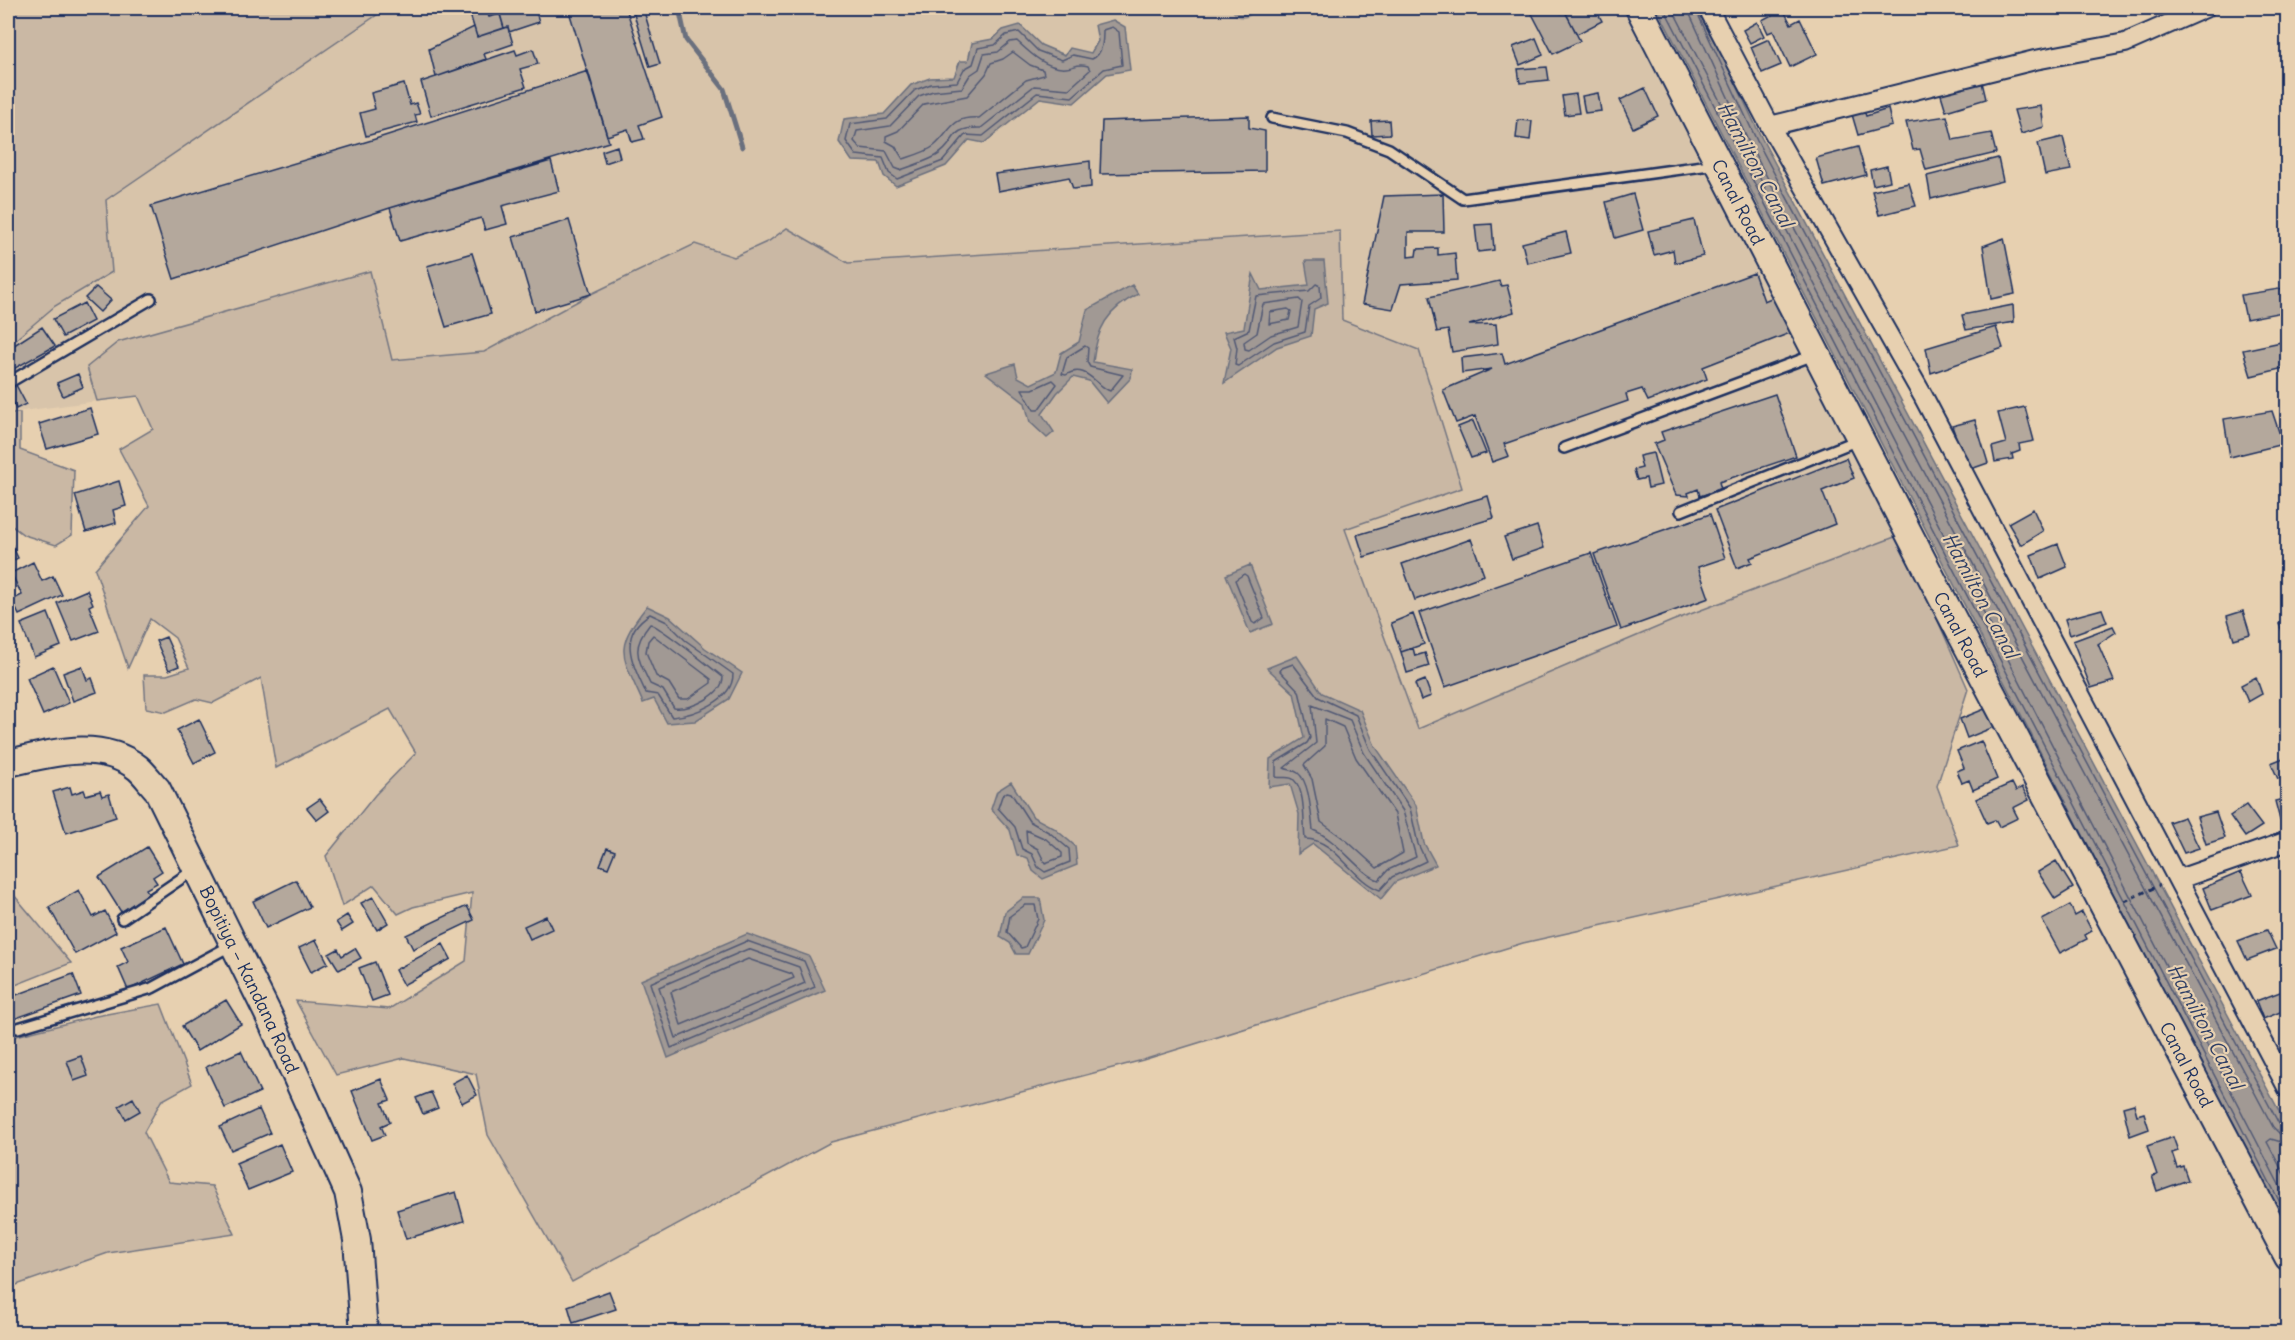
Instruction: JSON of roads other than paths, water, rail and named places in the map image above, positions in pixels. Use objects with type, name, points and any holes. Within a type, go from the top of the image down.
[{"type":"main road","name":"Canal Road","points":[[1639,8],[2288,1257]]},
{"type":"main road","name":"Bopitiya – Kandana Road","points":[[8,763],[63,751],[92,750],[113,755],[138,768],[161,796],[234,944],[348,1192],[355,1218],[364,1332]]},
{"type":"street","points":[[1770,126],[2034,60],[2124,43],[2205,8]]},
{"type":"street","points":[[1712,9],[1770,126],[1923,396],[2172,881],[2288,1089]]},
{"type":"street","points":[[2172,881],[2288,841]]},
{"type":"lane","points":[[1272,118],[1347,133],[1389,149],[1463,199],[1720,164]]},
{"type":"lane","points":[[8,383],[152,299]]},
{"type":"lane","points":[[1564,448],[1817,354]]},
{"type":"lane","points":[[1681,510],[1861,439]]},
{"type":"lane","points":[[122,919],[197,868]]},
{"type":"lane","points":[[18,1028],[152,988],[234,944]]},
{"type":"water","name":"Hamilton Canal","points":[[1657,8],[1700,8],[1762,139],[2287,1126],[2287,1231]]},
{"type":"water","points":[[1113,20],[1125,27],[1130,70],[1107,74],[1074,103],[1040,98],[984,143],[969,140],[946,166],[896,186],[884,176],[879,162],[852,161],[839,142],[844,119],[884,114],[911,85],[930,78],[954,77],[960,61],[968,61],[972,43],[993,39],[1003,30],[1020,25],[1041,45],[1065,55],[1070,48],[1091,53],[1098,41],[1095,25]]},
{"type":"water","points":[[1305,261],[1324,261],[1328,303],[1314,309],[1311,336],[1277,347],[1224,383],[1231,348],[1224,332],[1244,328],[1253,274],[1261,290],[1309,285]]},
{"type":"water","points":[[1132,285],[1138,294],[1118,307],[1105,321],[1097,339],[1093,362],[1132,369],[1131,378],[1107,403],[1089,381],[1073,377],[1057,393],[1042,414],[1054,432],[1047,438],[1030,422],[1025,403],[986,373],[1015,364],[1018,377],[1031,384],[1056,372],[1061,353],[1079,342],[1087,310]]},
{"type":"water","points":[[1250,565],[1273,624],[1250,633],[1226,575]]},
{"type":"water","points":[[647,606],[670,617],[705,648],[742,673],[729,699],[695,721],[667,723],[654,699],[643,703],[630,674],[624,653],[625,643]]},
{"type":"water","points":[[1297,656],[1322,693],[1360,710],[1375,746],[1416,805],[1424,843],[1436,865],[1395,882],[1381,899],[1313,844],[1298,854],[1299,814],[1290,784],[1269,787],[1270,759],[1304,738],[1294,693],[1267,668]]},
{"type":"water","points":[[1011,782],[1033,817],[1054,828],[1075,846],[1077,865],[1043,879],[1033,871],[1028,858],[1017,855],[1010,830],[991,809],[997,791]]},
{"type":"water","points":[[1023,898],[1040,898],[1044,920],[1028,954],[1016,954],[1010,943],[1000,937],[1005,912]]},
{"type":"water","points":[[747,934],[809,956],[825,990],[668,1058],[641,980]]},
{"type":"waterway","points":[[679,8],[686,40],[724,89],[742,147]]}]
